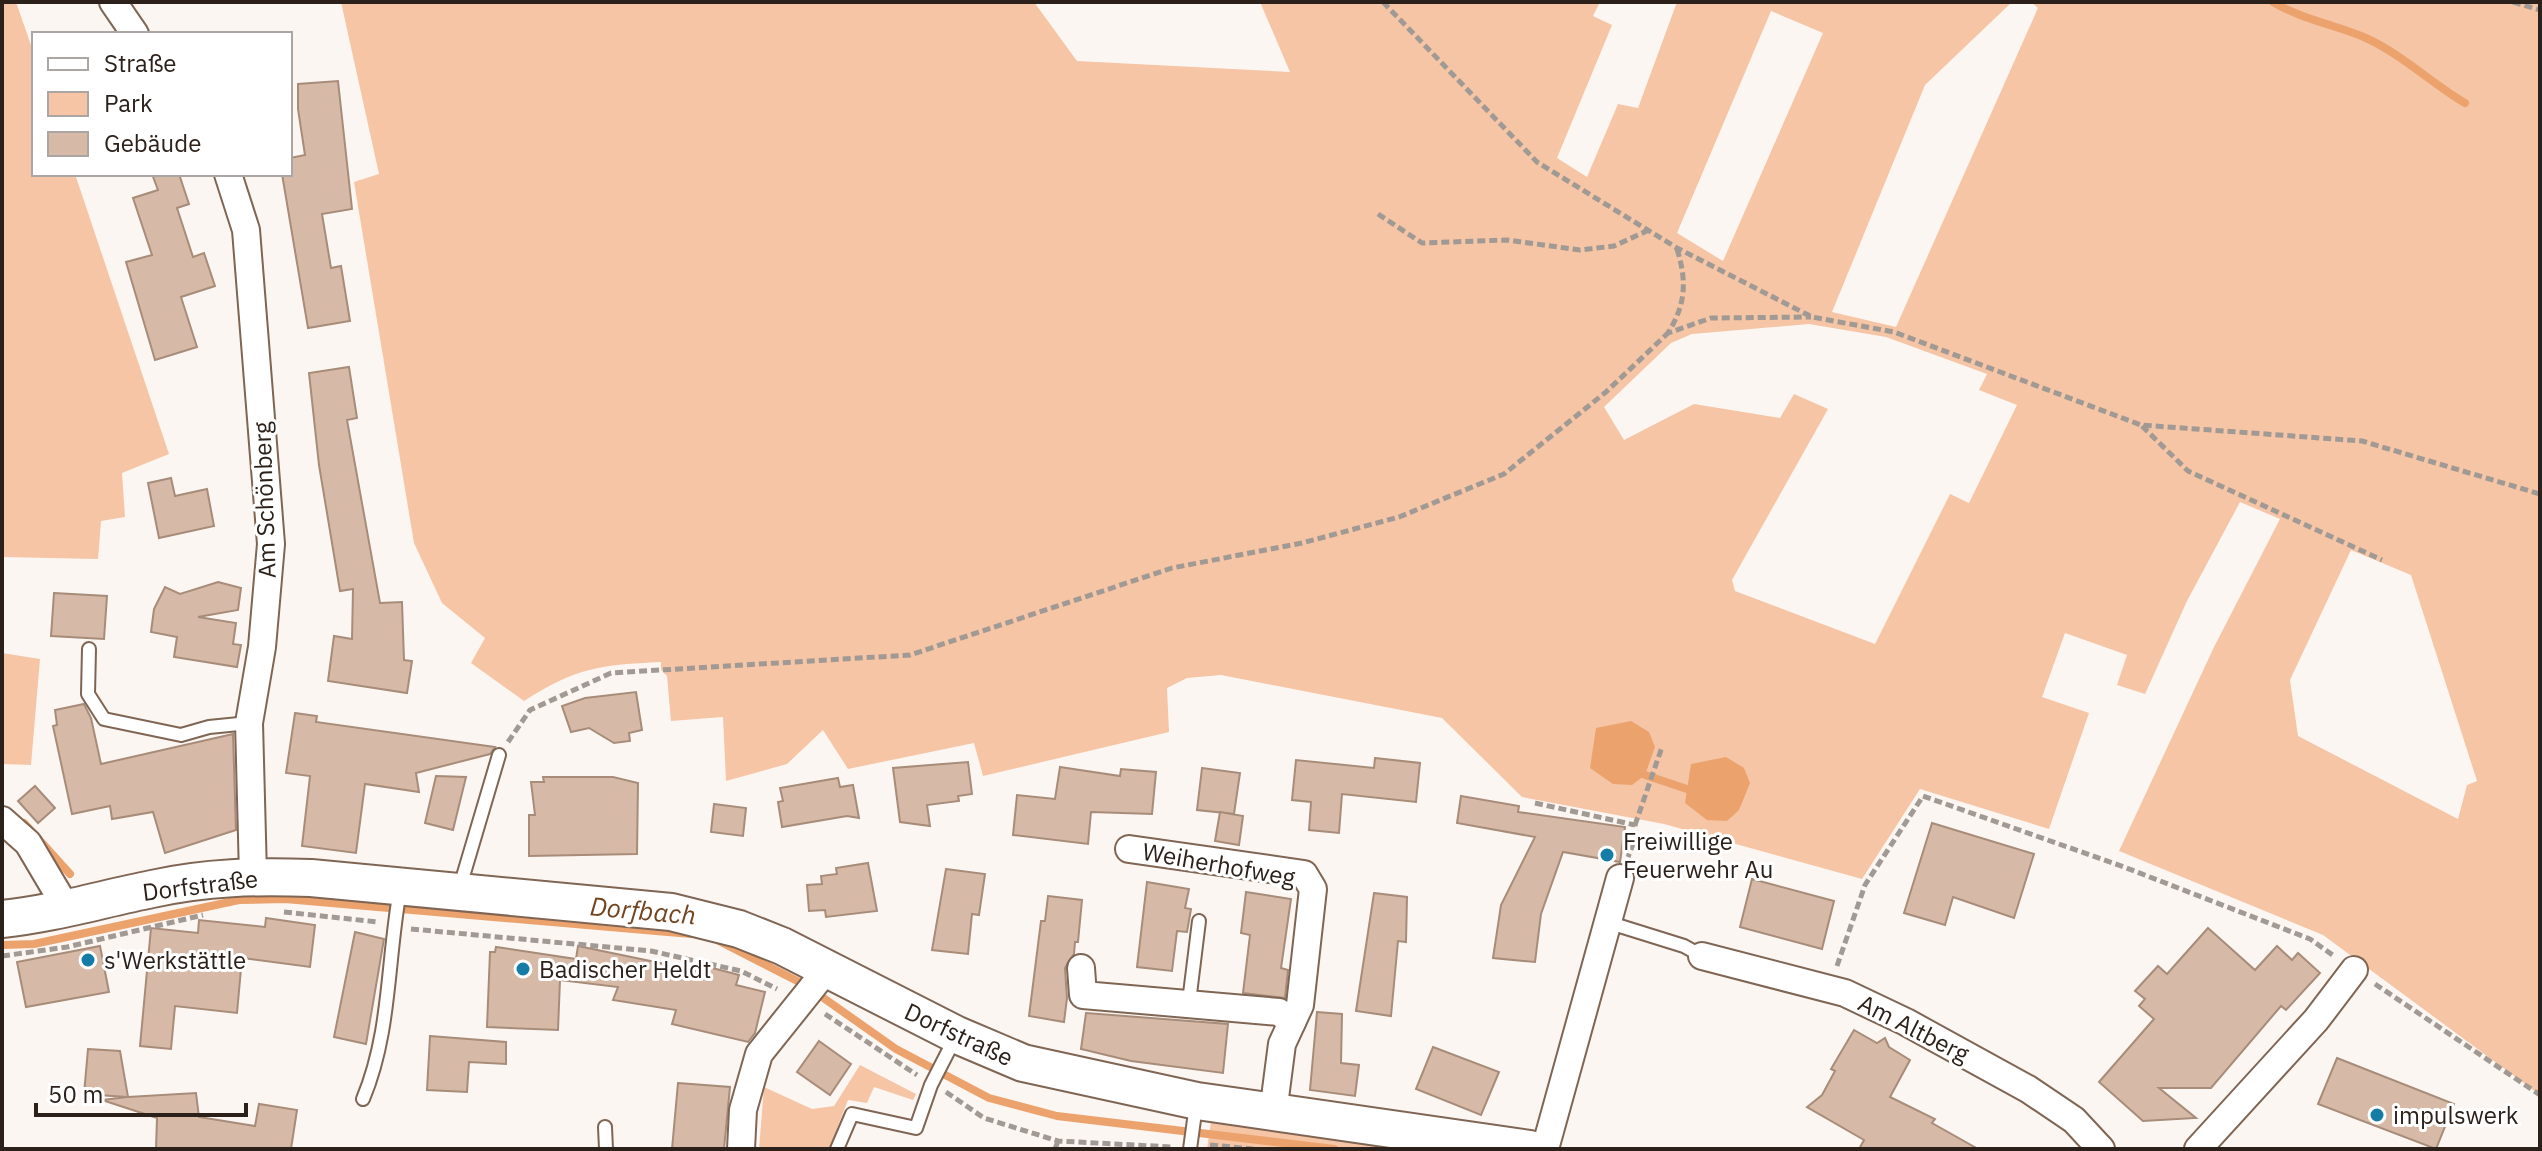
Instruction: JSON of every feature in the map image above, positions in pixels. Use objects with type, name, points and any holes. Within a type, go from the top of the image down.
[{"type":"main road","name":"Dorfstraße","points":[[2,919],[67,909],[154,888],[253,875],[398,908],[458,892],[671,912],[739,929],[823,973],[951,1047],[1036,1067],[1195,1112],[1273,1113],[1530,1149]]},
{"type":"street","points":[[113,2],[134,32]]},
{"type":"street","name":"Am Schönberg","points":[[229,176],[246,230],[271,544],[262,647],[249,723],[253,875]]},
{"type":"street","points":[[2,820],[28,843],[67,909]]},
{"type":"street","name":"Weiherhofweg","points":[[1129,849],[1304,874],[1313,889],[1300,1005],[1282,1044],[1273,1113]]},
{"type":"street","points":[[1545,1149],[1620,878]]},
{"type":"street","name":"Am Altberg","points":[[1702,956],[1830,988],[1906,1022],[2028,1089],[2074,1120],[2101,1149]]},
{"type":"street","points":[[1081,968],[1083,995],[1279,1012],[1292,1022]]},
{"type":"street","points":[[2198,1149],[2316,1020],[2354,970]]},
{"type":"street","points":[[741,1149],[743,1110],[759,1054],[823,973]]},
{"type":"lane","points":[[89,649],[88,694],[104,719],[181,735],[209,727],[249,723]]},
{"type":"lane","points":[[458,892],[499,755]]},
{"type":"lane","points":[[363,1099],[374,1073],[389,1000],[398,908]]},
{"type":"lane","points":[[1189,1002],[1199,921]]},
{"type":"lane","points":[[1607,922],[1684,946],[1702,956]]},
{"type":"lane","points":[[837,1149],[852,1114],[916,1128],[932,1083],[951,1047]]},
{"type":"lane","points":[[1190,1146],[1195,1112]]},
{"type":"lane","points":[[605,1127],[606,1149]]},
{"type":"path","points":[[1383,2],[1537,162],[1677,248],[1812,317]]},
{"type":"path","points":[[2513,2],[2540,10]]},
{"type":"path","points":[[1378,214],[1422,243],[1507,240],[1580,250],[1614,246],[1649,230]]},
{"type":"path","points":[[499,755],[530,710],[611,673],[910,655],[1172,568],[1302,543],[1399,517],[1504,474],[1594,403],[1668,333],[1679,314],[1685,291],[1685,275],[1677,248]]},
{"type":"path","points":[[1668,333],[1711,318],[1812,317],[1894,332],[2141,425],[2362,441],[2540,494]]},
{"type":"path","points":[[2141,425],[2188,471],[2382,560]]},
{"type":"path","points":[[1620,878],[1662,747]]},
{"type":"path","points":[[1830,988],[1865,885],[1923,796],[2124,867],[2310,939],[2540,1095]]},
{"type":"path","points":[[1535,803],[1635,825]]},
{"type":"path","points":[[607,938],[607,946]]},
{"type":"path","points":[[799,1001],[823,1013],[984,1118],[1058,1141],[1253,1149]]},
{"type":"path","points":[[1055,1149],[1058,1141]]},
{"type":"green space","points":[[2,2],[16,2],[32,48],[32,176],[76,176],[169,454],[122,473],[125,517],[101,521],[98,559],[2,557]]},
{"type":"green space","points":[[341,2],[1034,2],[1077,61],[1290,72],[1260,2],[1600,2],[1593,16],[1612,25],[1557,158],[1587,177],[1618,104],[1638,108],[1677,2],[2012,2],[1925,85],[1832,312],[1896,327],[2038,8],[2031,2],[2540,2],[2540,1095],[2323,935],[2119,851],[2214,647],[2280,519],[2240,502],[2187,601],[2145,694],[2117,685],[2127,655],[2065,633],[2042,697],[2089,713],[2049,829],[1920,789],[1862,879],[1664,824],[1522,797],[1442,718],[1221,675],[1187,678],[1167,688],[1169,732],[983,776],[974,743],[848,769],[823,730],[787,764],[726,781],[723,717],[671,721],[667,676],[661,670],[661,662],[590,670],[559,681],[524,701],[471,663],[485,638],[442,603],[414,543],[354,182],[379,174]],"holes":[[[1771,11],[1823,33],[1723,261],[1677,233]],[[1809,324],[1886,337],[1987,374],[1979,390],[2017,405],[1969,503],[1950,494],[1875,644],[1735,591],[1732,580],[1828,409],[1794,394],[1780,418],[1694,404],[1624,440],[1604,407],[1671,343],[1692,334]],[[2351,550],[2411,575],[2477,781],[2467,785],[2458,819],[2298,736],[2290,680]]]},
{"type":"green space","points":[[2,653],[40,659],[31,765],[2,764]]},
{"type":"green space","points":[[860,1065],[916,1094],[913,1100],[874,1087],[867,1103],[848,1100],[829,1149],[759,1149],[764,1087],[812,1109],[834,1106]]},
{"type":"green space","points":[[1211,1122],[1394,1149],[1207,1149]]},
{"type":"shaded area","points":[[1631,721],[1649,732],[1655,747],[1645,775],[1632,785],[1613,784],[1590,768],[1596,728]]},
{"type":"shaded area","points":[[1726,757],[1744,768],[1750,783],[1739,810],[1727,821],[1707,820],[1685,803],[1691,764]]},
{"type":"building","points":[[338,81],[352,209],[322,214],[331,268],[341,266],[350,321],[308,328],[282,176],[292,176],[292,158],[305,155],[298,109],[298,84]]},
{"type":"building","points":[[153,176],[180,176],[189,204],[177,208],[193,257],[204,253],[215,286],[181,297],[197,347],[155,360],[126,262],[152,255],[133,198],[158,190]]},
{"type":"building","points":[[349,367],[357,418],[347,420],[380,603],[402,602],[404,660],[412,661],[407,693],[328,681],[334,636],[352,639],[353,589],[340,591],[319,465],[309,373]]},
{"type":"building","points":[[171,478],[175,496],[207,489],[214,526],[159,538],[148,483]]},
{"type":"building","points":[[218,582],[241,588],[238,610],[198,617],[236,623],[233,644],[241,645],[237,667],[174,657],[177,637],[151,632],[154,609],[165,587],[180,594]]},
{"type":"building","points":[[54,593],[107,596],[104,639],[51,636]]},
{"type":"building","points":[[636,692],[642,730],[629,733],[630,741],[614,743],[589,728],[571,732],[562,706],[585,698]]},
{"type":"building","points":[[84,704],[91,718],[101,764],[233,734],[236,830],[165,853],[153,812],[112,819],[110,806],[72,814],[53,726],[57,725],[55,710]]},
{"type":"building","points":[[295,713],[317,716],[316,722],[495,747],[490,754],[416,773],[419,792],[365,784],[356,853],[302,846],[310,776],[286,773]]},
{"type":"building","points":[[1375,758],[1420,763],[1416,802],[1342,794],[1339,833],[1309,830],[1311,802],[1292,800],[1296,760],[1374,768]]},
{"type":"building","points":[[968,762],[972,794],[958,796],[959,801],[927,805],[930,826],[900,822],[893,768]]},
{"type":"building","points":[[1060,767],[1120,776],[1121,769],[1156,772],[1152,814],[1091,812],[1088,844],[1013,835],[1017,795],[1055,799]]},
{"type":"building","points":[[1202,768],[1240,773],[1234,814],[1197,810]]},
{"type":"building","points":[[436,776],[466,777],[453,830],[425,823]]},
{"type":"building","points":[[543,777],[613,777],[638,783],[637,854],[529,856],[529,815],[535,815],[531,782],[544,782]]},
{"type":"building","points":[[838,778],[840,787],[853,785],[859,818],[847,816],[782,827],[778,802],[783,801],[780,788]]},
{"type":"building","points":[[35,786],[55,808],[38,823],[18,801]]},
{"type":"building","points":[[1461,796],[1519,806],[1518,812],[1625,827],[1620,862],[1563,852],[1541,914],[1535,962],[1493,958],[1501,905],[1535,837],[1457,823]]},
{"type":"building","points":[[714,804],[746,808],[743,836],[711,832]]},
{"type":"building","points":[[1220,812],[1243,816],[1239,845],[1215,841]]},
{"type":"building","points":[[1932,823],[2034,854],[2014,918],[1953,897],[1945,925],[1904,913]]},
{"type":"building","points":[[868,863],[877,911],[826,917],[825,910],[809,911],[807,885],[822,884],[821,876],[837,874],[836,868]]},
{"type":"building","points":[[946,869],[985,874],[979,915],[972,914],[968,954],[932,950]]},
{"type":"building","points":[[1752,879],[1834,901],[1822,949],[1740,927]]},
{"type":"building","points":[[1147,882],[1189,889],[1185,908],[1191,909],[1187,932],[1177,931],[1172,971],[1137,967]]},
{"type":"building","points":[[1246,892],[1291,899],[1281,968],[1288,970],[1285,998],[1243,993],[1250,935],[1241,933]]},
{"type":"building","points":[[1374,893],[1407,897],[1406,942],[1398,941],[1391,1016],[1356,1011]]},
{"type":"building","points":[[1048,896],[1082,900],[1078,942],[1075,942],[1074,954],[1065,968],[1067,998],[1064,1022],[1029,1016],[1041,921],[1045,921]]},
{"type":"building","points":[[266,918],[315,925],[310,967],[242,958],[237,1013],[175,1006],[171,1049],[140,1046],[151,928],[198,933],[199,920],[265,927]]},
{"type":"building","points":[[2208,928],[2255,970],[2277,946],[2292,960],[2298,953],[2320,973],[2286,1010],[2281,1006],[2211,1088],[2159,1088],[2196,1118],[2143,1121],[2099,1082],[2154,1019],[2139,1006],[2145,999],[2135,991],[2158,966],[2167,974]]},
{"type":"building","points":[[355,932],[384,939],[366,1044],[334,1037]]},
{"type":"building","points":[[100,946],[109,992],[26,1007],[17,962]]},
{"type":"building","points":[[578,946],[699,971],[701,965],[739,975],[736,985],[765,992],[755,1033],[748,1042],[672,1024],[676,1010],[613,1000],[618,987],[560,980],[558,1030],[487,1027],[490,952],[495,952],[496,947],[576,959]]},
{"type":"building","points":[[1317,1012],[1342,1014],[1341,1063],[1359,1065],[1355,1096],[1310,1090]]},
{"type":"building","points":[[1086,1013],[1228,1024],[1223,1073],[1131,1061],[1081,1049]]},
{"type":"building","points":[[1854,1030],[1877,1043],[1885,1038],[1889,1047],[1910,1060],[1890,1097],[1935,1119],[1932,1123],[1978,1149],[1859,1149],[1864,1140],[1807,1107],[1822,1095],[1835,1071],[1831,1069]]},
{"type":"building","points":[[430,1036],[506,1042],[506,1064],[469,1062],[467,1092],[427,1090]]},
{"type":"building","points":[[819,1041],[851,1064],[830,1095],[797,1072]]},
{"type":"building","points":[[1433,1047],[1499,1072],[1481,1115],[1416,1089]]},
{"type":"building","points":[[88,1049],[120,1051],[128,1097],[196,1093],[199,1117],[255,1126],[259,1104],[297,1110],[291,1149],[156,1149],[157,1118],[102,1100],[127,1097],[84,1094]]},
{"type":"building","points":[[2337,1058],[2454,1104],[2436,1149],[2318,1104]]},
{"type":"building","points":[[678,1083],[730,1087],[724,1149],[672,1149]]},
{"type":"waterway","points":[[2273,2],[2366,38],[2465,103]]},
{"type":"waterway","points":[[1645,775],[1687,789]]},
{"type":"waterway","points":[[24,823],[70,874]]},
{"type":"waterway","name":"Dorfbach","points":[[2,945],[34,944],[239,900],[285,899],[691,934]]},
{"type":"waterway","name":"Dorfbach","points":[[719,941],[805,985],[896,1049],[989,1098],[1057,1116],[1334,1149]]},
{"type":"place","name":"Freiwillige Feuerwehr Au","points":[[1607,855]]},
{"type":"place","name":"s'Werkstättle","points":[[88,960]]},
{"type":"place","name":"Badischer Heldt","points":[[523,969]]},
{"type":"place","name":"impulswerk","points":[[2377,1115]]}]
